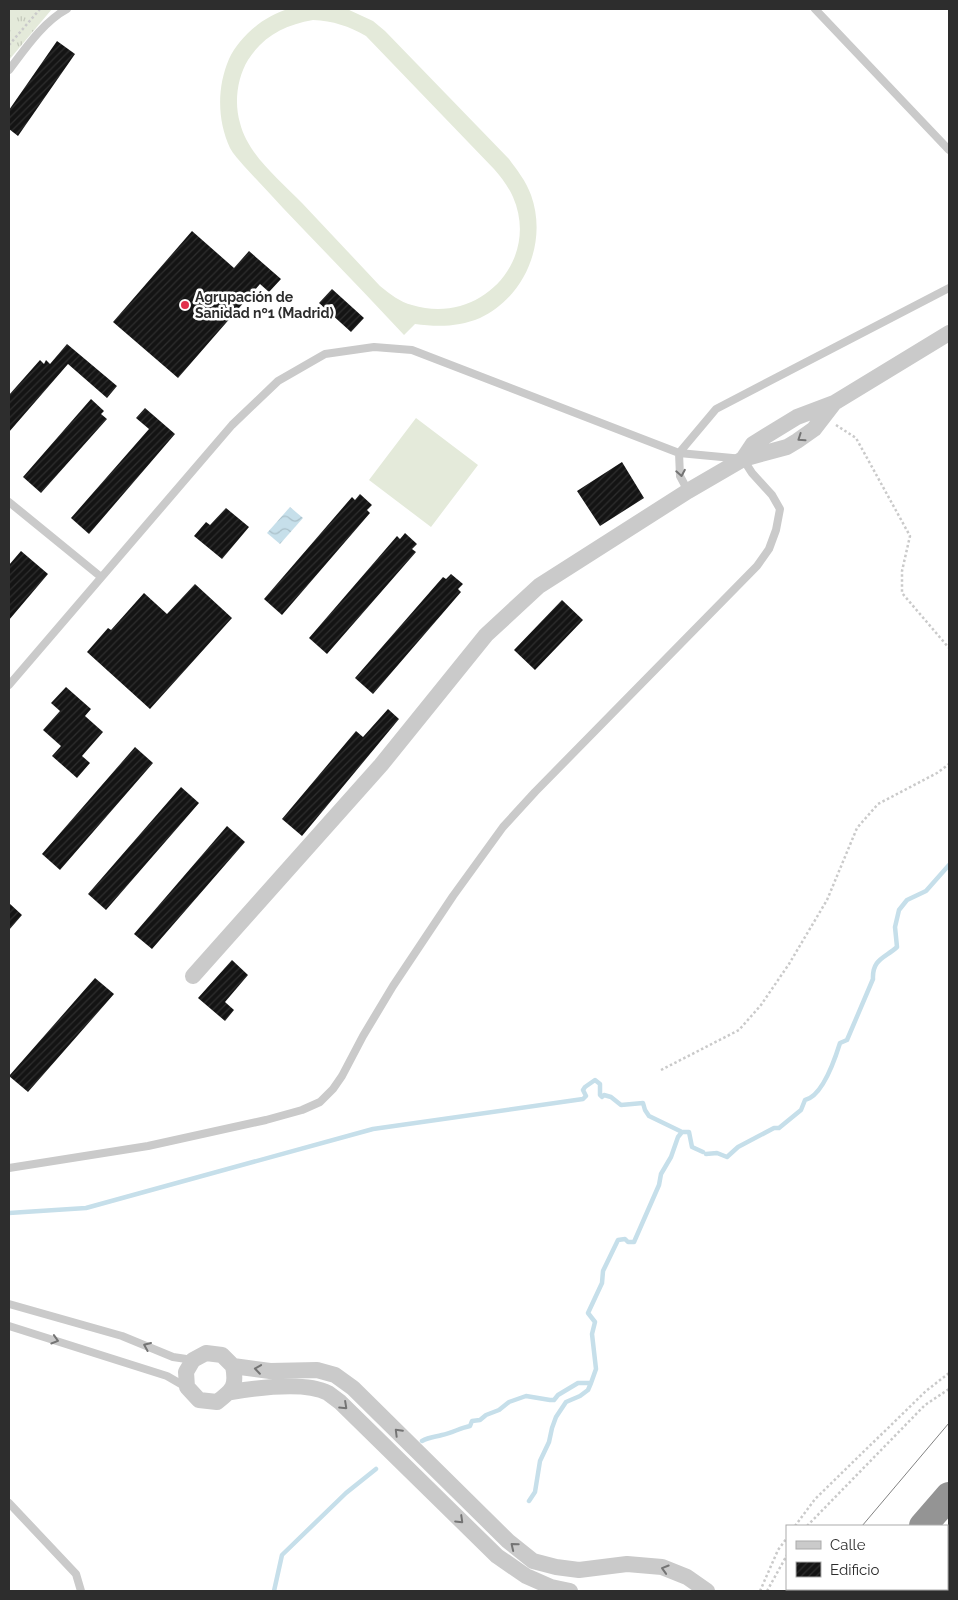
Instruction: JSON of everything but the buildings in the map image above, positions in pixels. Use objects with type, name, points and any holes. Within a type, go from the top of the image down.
[{"type":"highway","points":[[924,1525],[949,1496]]},
{"type":"street","points":[[193,976],[381,765],[486,635],[538,586],[688,491],[743,459],[787,447],[798,441],[814,429],[834,403],[949,333]]},
{"type":"street","points":[[231,1392],[236,1379],[233,1366],[222,1355],[206,1353],[193,1360],[186,1372],[187,1387],[199,1400],[217,1402],[231,1392],[270,1386],[308,1388],[326,1392],[340,1402],[497,1556],[526,1576],[551,1587],[570,1591]]},
{"type":"street","points":[[233,1366],[270,1370],[317,1370],[335,1375],[353,1388],[508,1541],[533,1562],[579,1570],[628,1564],[662,1567],[687,1577],[708,1591]]},
{"type":"street","points":[[326,1392],[335,1375]]},
{"type":"lane","points":[[9,70],[41,30],[67,9]]},
{"type":"lane","points":[[815,9],[949,150]]},
{"type":"lane","points":[[688,491],[680,476],[680,453],[716,409],[949,288]]},
{"type":"lane","points":[[9,685],[232,425],[278,381],[325,354],[374,347],[412,350],[680,453],[743,459],[752,473],[772,495],[780,509],[776,530],[769,549],[757,566],[503,827],[453,896],[394,986],[363,1036],[342,1076],[333,1089],[320,1102],[302,1110],[266,1120],[148,1146],[9,1168]]},
{"type":"lane","points":[[9,502],[101,578]]},
{"type":"lane","points":[[9,1304],[122,1336],[173,1357],[193,1360]]},
{"type":"lane","points":[[9,1326],[158,1373],[187,1387]]},
{"type":"lane","points":[[9,1503],[76,1574],[81,1591]]},
{"type":"path","points":[[9,45],[40,9]]},
{"type":"path","points":[[834,403],[832,423],[856,438],[910,536],[902,571],[902,593],[949,648]]},
{"type":"path","points":[[661,1070],[739,1030],[761,1005],[789,964],[827,900],[857,828],[878,804],[937,773],[949,764]]},
{"type":"path","points":[[796,1525],[821,1493],[926,1391],[949,1373]]},
{"type":"path","points":[[808,1525],[925,1405],[949,1389]]},
{"type":"path","points":[[760,1591],[778,1550],[786,1539]]},
{"type":"path","points":[[768,1591],[786,1557]]},
{"type":"green space","points":[[9,9],[52,9],[9,60]]},
{"type":"green space","points":[[288,9],[347,9],[373,21],[385,31],[515,167],[531,195],[536,213],[537,231],[529,266],[509,297],[496,309],[480,318],[456,325],[431,326],[415,324],[404,335],[283,208],[230,148],[223,126],[220,104],[225,70],[239,42],[262,22]],"holes":[[[320,21],[341,25],[366,36],[494,169],[509,189],[519,221],[518,244],[511,265],[498,283],[481,297],[460,306],[437,309],[412,305],[395,297],[380,286],[265,166],[250,146],[244,135],[237,107],[239,83],[244,67],[261,44],[276,33],[303,22]]]},
{"type":"green space","points":[[416,418],[478,465],[431,527],[369,480]]},
{"type":"water","points":[[290,507],[303,518],[280,544],[267,533]]},
{"type":"waterway","points":[[706,1154],[717,1153],[727,1157],[738,1147],[774,1128],[779,1128],[801,1110],[805,1100],[817,1092],[827,1076],[840,1043],[847,1040],[873,979],[873,972],[877,963],[897,947],[895,927],[899,910],[907,900],[926,891],[949,865]]},
{"type":"waterway","points":[[9,1213],[86,1208],[373,1129],[583,1099],[586,1096],[583,1090],[595,1080],[600,1084],[600,1095],[602,1097],[604,1095],[611,1097],[621,1105],[643,1103],[649,1116],[680,1131]]},
{"type":"waterway","points":[[529,1501],[535,1492],[540,1461],[549,1442],[556,1417],[566,1402],[588,1390],[596,1369],[592,1334],[595,1322],[588,1313],[602,1283],[603,1271],[618,1240],[625,1239],[628,1242],[634,1242],[659,1185],[661,1174],[682,1132],[689,1132],[692,1147],[703,1152]]},
{"type":"waterway","points":[[422,1441],[470,1426],[472,1421],[480,1420],[486,1415],[499,1410],[509,1402],[526,1396],[554,1400],[558,1395],[578,1383],[591,1383]]},
{"type":"waterway","points":[[274,1591],[282,1555],[346,1493],[376,1469]]},
{"type":"tram line","points":[[863,1525],[949,1423]]},
{"type":"place","name":"Agrupación de Sanidad nº1 (Madrid)","points":[[185,305]]}]
